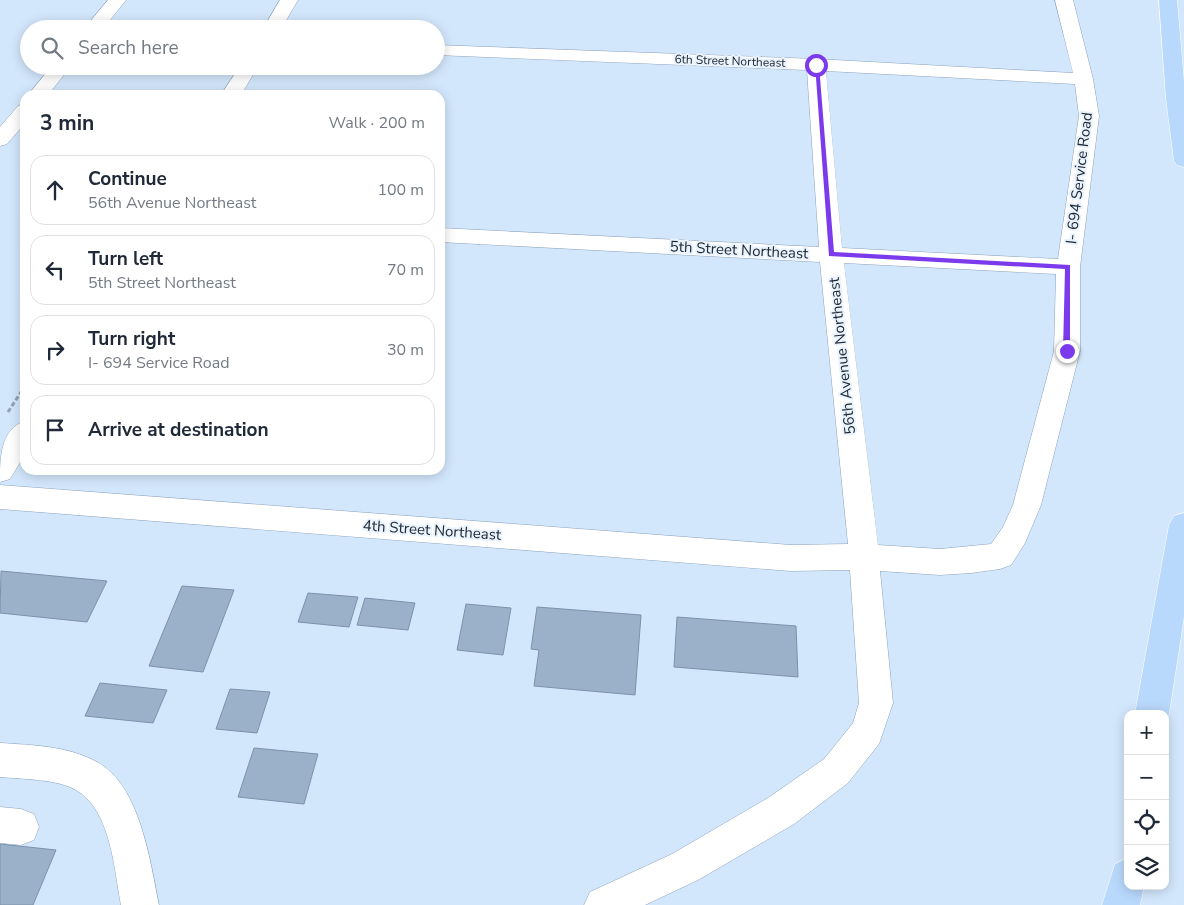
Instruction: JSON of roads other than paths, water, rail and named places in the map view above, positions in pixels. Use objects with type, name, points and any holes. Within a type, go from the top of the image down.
[{"type":"highway","points":[[1168,0],[1176,99],[1184,161]]},
{"type":"highway","points":[[1175,0],[1184,27]]},
{"type":"highway","points":[[1153,710],[1184,525]]},
{"type":"highway","points":[[1121,905],[1125,890]]},
{"type":"street","points":[[101,20],[118,0]]},
{"type":"street","points":[[277,20],[289,0]]},
{"type":"street","name":"I- 694 Service Road","points":[[1000,556],[1015,534],[1027,505],[1067,351],[1068,267],[1089,116],[1084,79],[1064,0]]},
{"type":"street","name":"6th Street Northeast","points":[[445,50],[816,65],[1084,79]]},
{"type":"street","name":"56th Avenue Northeast","points":[[603,905],[685,867],[781,811],[836,771],[867,732],[876,704],[864,557],[831,254],[816,65]]},
{"type":"street","points":[[42,90],[55,75]]},
{"type":"street","points":[[234,90],[243,75]]},
{"type":"street","points":[[0,140],[20,116]]},
{"type":"street","name":"5th Street Northeast","points":[[445,235],[1068,267]]},
{"type":"street","points":[[0,471],[15,424]]},
{"type":"street","name":"4th Street Northeast","points":[[0,497],[791,558],[864,557],[940,562],[1000,556]]},
{"type":"street","points":[[0,760],[47,764],[86,775],[108,796],[124,827],[140,905]]}]
